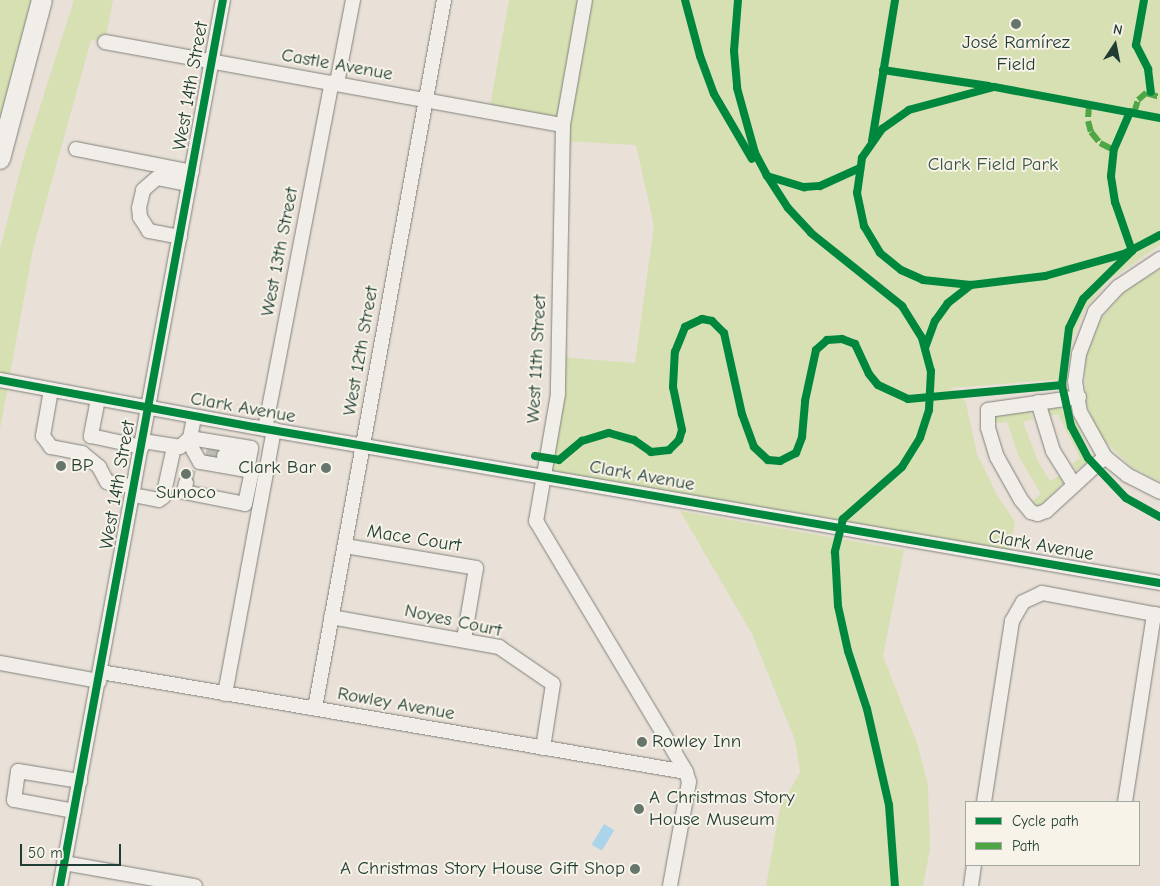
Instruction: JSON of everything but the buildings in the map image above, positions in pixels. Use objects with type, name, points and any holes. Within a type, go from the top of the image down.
[{"type":"highway","points":[[0,159],[42,0]]},
{"type":"highway","points":[[9,124],[52,0]]},
{"type":"street","name":"West 14th Street","points":[[60,886],[149,409],[222,0]]},
{"type":"street","name":"West 13th Street","points":[[226,694],[264,429],[334,82],[353,0]]},
{"type":"street","name":"West 12th Street","points":[[315,708],[444,0]]},
{"type":"street","name":"West 11th Street","points":[[585,0],[563,125],[558,394],[536,522],[686,772],[690,782],[670,886]]},
{"type":"street","name":"Castle Avenue","points":[[105,42],[563,125]]},
{"type":"street","points":[[76,149],[190,178]]},
{"type":"street","points":[[180,237],[149,231],[140,217],[143,190],[157,178],[190,178]]},
{"type":"street","points":[[1160,259],[1118,287],[1095,312],[1079,354],[1075,381],[1080,412],[1086,426],[1105,457],[1127,475],[1160,492]]},
{"type":"street","name":"Clark Avenue","points":[[0,380],[194,417],[1160,583]]},
{"type":"street","points":[[52,390],[44,436],[51,447],[82,454],[98,467]]},
{"type":"street","points":[[1079,397],[988,410],[988,428],[997,457],[1030,512],[1038,514],[1046,511],[1105,457]]},
{"type":"street","points":[[98,399],[91,436],[98,467],[107,482],[159,500],[163,497],[174,448]]},
{"type":"street","points":[[1038,402],[1053,451],[1074,485]]},
{"type":"street","points":[[194,417],[196,445],[200,462],[249,460]]},
{"type":"street","points":[[186,483],[184,492],[245,504],[251,475],[249,460],[264,429]]},
{"type":"street","points":[[91,436],[174,448],[187,444],[196,445],[249,460]]},
{"type":"street","points":[[190,465],[196,445]]},
{"type":"street","points":[[224,456],[249,460]]},
{"type":"street","name":"Mace Court","points":[[344,546],[476,568],[464,639]]},
{"type":"street","points":[[984,801],[1012,622],[1023,602],[1042,593],[1157,614],[1124,801]]},
{"type":"street","name":"Noyes Court","points":[[331,616],[498,646],[553,684],[543,748]]},
{"type":"street","name":"Rowley Avenue","points":[[0,663],[315,708],[686,772]]},
{"type":"street","points":[[74,811],[14,800],[18,771],[80,781]]},
{"type":"street","points":[[64,863],[195,886]]},
{"type":"street","points":[[971,886],[974,866]]},
{"type":"green space","points":[[0,0],[32,0],[0,123]]},
{"type":"green space","points":[[74,0],[113,0],[105,42],[91,40],[33,249],[0,429],[0,249],[23,160]]},
{"type":"green space","name":"Clark Field Park","points":[[509,0],[1160,0],[1160,245],[1107,282],[1084,311],[1073,338],[1066,379],[949,388],[960,392],[966,403],[977,454],[997,495],[1015,522],[1009,557],[544,476],[559,357],[635,363],[654,226],[636,145],[563,141],[563,125],[489,111]]},
{"type":"green space","points":[[1160,269],[1160,482],[1131,467],[1105,441],[1095,426],[1086,401],[1085,376],[1086,357],[1101,319],[1127,289]]},
{"type":"green space","points":[[1061,407],[1087,462],[1076,471],[1072,464],[1080,458],[1058,414],[1048,416],[1046,412],[1048,409]]},
{"type":"green space","points":[[1029,410],[1033,419],[1023,422],[1037,459],[1050,481],[1059,476],[1065,481],[1039,507],[1033,501],[1041,494],[1019,457],[1007,422],[996,423],[994,417]]},
{"type":"green space","points":[[1069,410],[1075,418],[1090,454],[1076,431]]},
{"type":"green space","points":[[680,511],[904,550],[883,656],[917,743],[928,785],[930,849],[923,886],[766,886],[780,808],[800,772],[795,740],[752,634]]},
{"type":"water","points":[[604,824],[614,830],[602,851],[592,845]]},
{"type":"tunnel","points":[[206,453],[224,456]]},
{"type":"tunnel","points":[[186,483],[190,465]]},
{"type":"marked path","points":[[1134,113],[1138,100],[1146,93],[1160,97]]},
{"type":"marked path","points":[[1089,105],[1088,121],[1091,132],[1100,143],[1114,150]]},
{"type":"cycle path","points":[[60,886],[223,0]]},
{"type":"cycle path","points":[[685,0],[700,56],[714,94],[752,159]]},
{"type":"cycle path","points":[[738,0],[734,51],[737,88],[755,153],[788,208],[811,233],[902,306],[922,338],[931,371],[929,410],[920,438],[902,467],[843,519],[835,552],[838,606],[848,651],[867,709],[889,805],[895,886]]},
{"type":"cycle path","points":[[872,141],[895,0]]},
{"type":"cycle path","points":[[1144,0],[1136,45],[1148,69],[1151,92]]},
{"type":"cycle path","points":[[883,70],[989,86]]},
{"type":"cycle path","points":[[1160,118],[994,87],[909,110],[882,129],[862,158],[857,193],[864,226],[880,253],[901,270],[923,280],[971,285],[1045,276],[1124,254],[1160,235]]},
{"type":"cycle path","points":[[1062,385],[1069,328],[1083,299],[1132,251],[1115,202],[1111,176],[1114,149],[1130,112]]},
{"type":"cycle path","points":[[767,176],[804,187],[820,186],[860,168]]},
{"type":"cycle path","points":[[925,348],[935,321],[948,303],[971,285]]},
{"type":"cycle path","points":[[535,456],[559,460],[582,441],[609,433],[634,440],[651,452],[669,450],[679,440],[682,430],[673,387],[675,352],[685,327],[702,319],[712,321],[724,333],[742,414],[754,447],[768,460],[780,461],[796,453],[802,437],[805,401],[816,350],[827,340],[842,339],[855,344],[869,374],[878,385],[908,399],[1062,385],[1071,426],[1088,458],[1126,498],[1160,517]]},
{"type":"cycle path","points":[[0,380],[254,427],[1160,583]]},
{"type":"place","name":"José Ramírez Field","points":[[1016,24]]},
{"type":"place","name":"BP","points":[[61,466]]},
{"type":"place","name":"Clark Bar","points":[[326,468]]},
{"type":"place","name":"Sunoco","points":[[186,474]]},
{"type":"place","name":"Rowley Inn","points":[[642,742]]},
{"type":"place","name":"A Christmas Story House Museum","points":[[639,809]]},
{"type":"place","name":"A Christmas Story House Gift Shop","points":[[635,869]]}]
